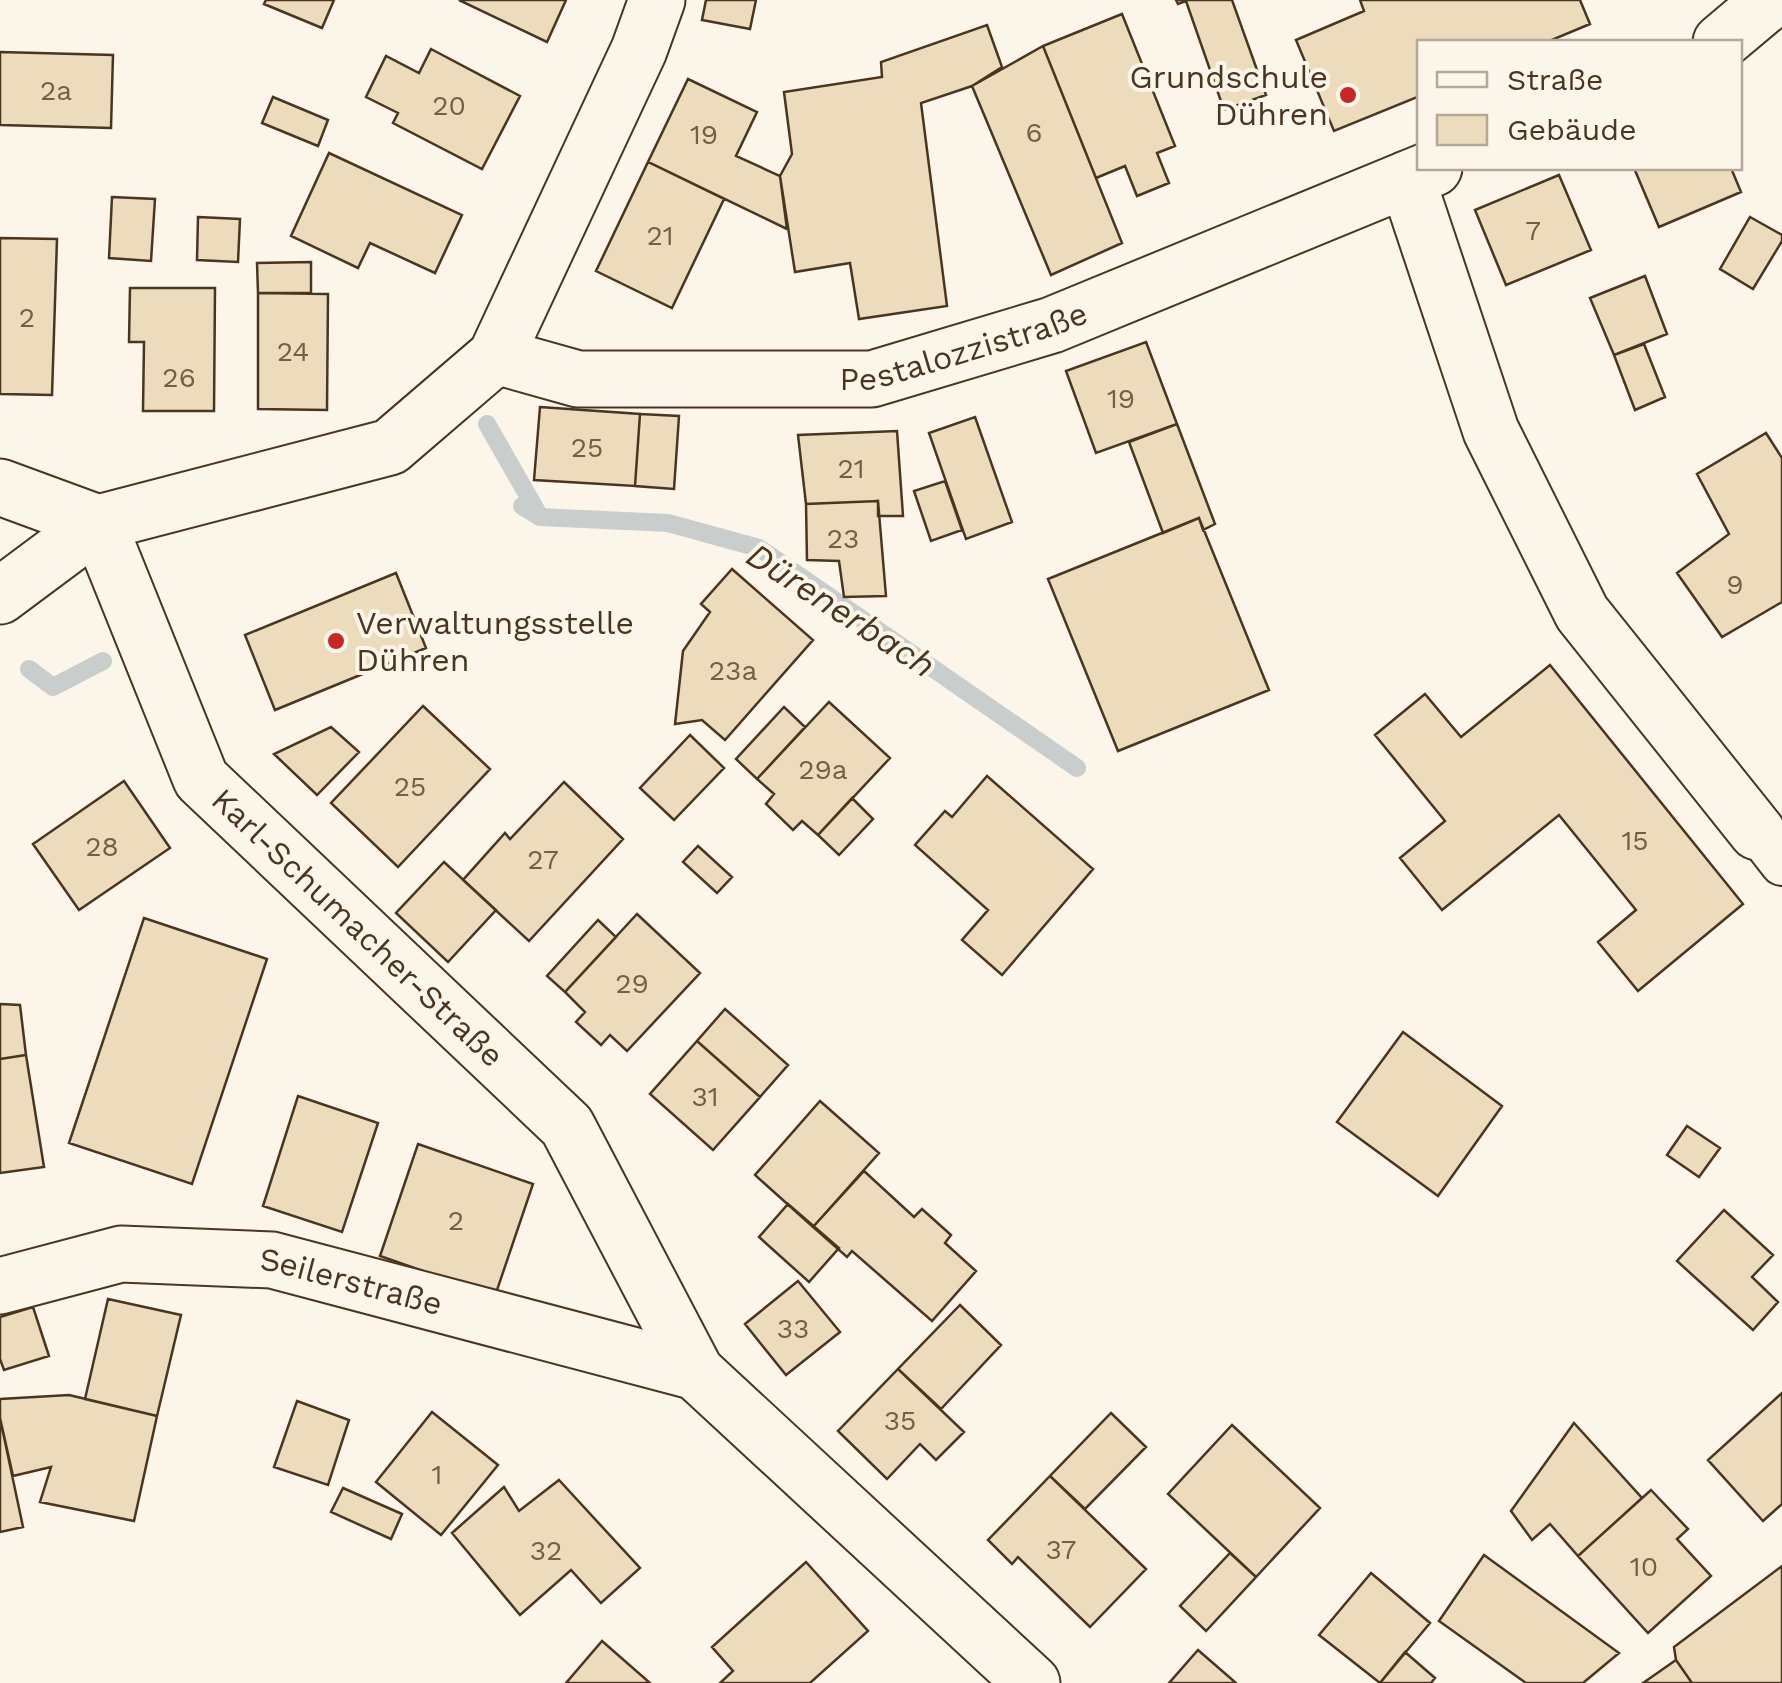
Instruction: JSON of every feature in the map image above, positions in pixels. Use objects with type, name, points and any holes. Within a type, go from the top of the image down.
[{"type":"street","points":[[0,596],[98,524],[390,446],[496,356],[640,50],[657,0]]},
{"type":"street","points":[[1722,40],[1771,0]]},
{"type":"street","name":"Pestalozzistraße","points":[[496,356],[578,379],[872,379],[1052,326],[1420,173],[1491,431],[1582,614],[1769,848]]},
{"type":"street","points":[[0,487],[98,524]]},
{"type":"street","name":"Karl-Schumacher-Straße","points":[[98,524],[201,779],[568,1126],[696,1372],[1032,1683]]},
{"type":"street","name":"Seilerstraße","points":[[0,1286],[121,1254],[272,1260],[696,1372]]},
{"type":"building","points":[[266,0],[334,0],[322,28],[264,4]]},
{"type":"building","points":[[459,0],[566,0],[547,42]]},
{"type":"building","points":[[706,0],[756,0],[750,29],[702,20]]},
{"type":"building","points":[[1176,0],[1232,0],[1266,95],[1224,110],[1186,1],[1178,4]]},
{"type":"building","points":[[1360,0],[1580,0],[1590,24],[1552,40],[1417,40],[1417,97],[1334,131],[1296,40],[1364,11]]},
{"type":"building","points":[[1122,14],[1175,146],[1157,153],[1169,183],[1137,196],[1125,166],[1096,178],[1043,46]]},
{"type":"building","points":[[987,25],[1002,67],[972,86],[921,103],[947,306],[859,319],[850,263],[795,272],[780,176],[792,154],[784,92],[882,77],[881,62]]},
{"type":"building","points":[[1043,46],[1122,243],[1051,275],[972,86]]},
{"type":"building","points":[[431,49],[520,96],[482,169],[393,123],[398,113],[366,97],[386,56],[419,73]]},
{"type":"building","points":[[0,52],[113,55],[111,128],[0,125]]},
{"type":"building","points":[[688,79],[757,112],[736,156],[780,176],[787,229],[648,162]]},
{"type":"building","points":[[273,97],[328,120],[318,146],[262,123]]},
{"type":"building","points":[[329,153],[462,215],[435,273],[370,243],[358,268],[291,236]]},
{"type":"building","points":[[648,162],[724,199],[672,308],[596,271]]},
{"type":"building","points":[[1635,170],[1732,170],[1741,192],[1659,227]]},
{"type":"building","points":[[1559,175],[1591,250],[1506,285],[1475,210]]},
{"type":"building","points":[[112,197],[155,199],[151,261],[109,258]]},
{"type":"building","points":[[198,217],[240,219],[238,262],[197,260]]},
{"type":"building","points":[[1750,217],[1782,235],[1753,289],[1720,269]]},
{"type":"building","points":[[0,238],[57,239],[52,395],[0,394]]},
{"type":"building","points":[[311,262],[311,293],[258,293],[257,263]]},
{"type":"building","points":[[1645,276],[1667,334],[1614,355],[1590,298]]},
{"type":"building","points":[[130,288],[215,288],[214,411],[143,411],[144,342],[129,342]]},
{"type":"building","points":[[258,293],[328,294],[327,410],[258,409]]},
{"type":"building","points":[[1146,342],[1177,424],[1096,453],[1066,371]]},
{"type":"building","points":[[1644,344],[1665,397],[1635,410],[1614,355]]},
{"type":"building","points":[[540,407],[640,414],[635,486],[534,480]]},
{"type":"building","points":[[640,414],[679,416],[674,489],[635,486]]},
{"type":"building","points":[[975,417],[1012,522],[966,539],[929,433]]},
{"type":"building","points":[[1177,424],[1215,524],[1203,530],[1199,518],[1163,533],[1129,442]]},
{"type":"building","points":[[897,431],[903,516],[878,516],[878,501],[806,504],[798,435]]},
{"type":"building","points":[[1766,433],[1782,458],[1782,602],[1722,637],[1677,573],[1729,534],[1697,474]]},
{"type":"building","points":[[945,481],[962,530],[931,541],[914,491]]},
{"type":"building","points":[[878,501],[886,596],[844,597],[839,561],[807,560],[806,504]]},
{"type":"building","points":[[1199,518],[1269,690],[1118,751],[1048,579]]},
{"type":"building","points":[[732,569],[813,640],[725,740],[702,720],[675,724],[683,651],[710,612],[701,604]]},
{"type":"building","name":"Verwaltungsstelle Dühren","points":[[396,573],[426,648],[275,710],[245,635]]},
{"type":"building","points":[[1550,665],[1743,904],[1638,991],[1598,942],[1636,910],[1559,815],[1442,910],[1400,858],[1445,821],[1375,735],[1425,694],[1461,737]]},
{"type":"building","points":[[829,702],[890,758],[818,835],[802,821],[793,830],[766,804],[774,794],[757,779]]},
{"type":"building","points":[[423,706],[490,769],[398,867],[331,803]]},
{"type":"building","points":[[784,707],[805,727],[757,779],[736,759]]},
{"type":"building","points":[[331,727],[359,752],[317,795],[274,754]]},
{"type":"building","points":[[690,735],[724,768],[674,820],[640,788]]},
{"type":"building","points":[[987,776],[1093,869],[1002,975],[962,940],[988,910],[915,845],[945,811],[952,817]]},
{"type":"building","points":[[124,781],[170,848],[79,910],[33,844]]},
{"type":"building","points":[[564,782],[623,839],[529,941],[463,880],[505,833],[510,839]]},
{"type":"building","points":[[852,798],[873,819],[839,855],[818,835]]},
{"type":"building","points":[[698,846],[732,877],[717,893],[683,862]]},
{"type":"building","points":[[444,862],[496,910],[448,962],[396,913]]},
{"type":"building","points":[[637,914],[700,973],[627,1051],[610,1035],[601,1045],[576,1022],[585,1012],[565,992]]},
{"type":"building","points":[[144,918],[267,959],[192,1184],[69,1143]]},
{"type":"building","points":[[598,920],[616,937],[565,992],[547,976]]},
{"type":"building","points":[[0,1004],[20,1005],[26,1055],[0,1059]]},
{"type":"building","points":[[725,1009],[788,1065],[760,1097],[697,1041]]},
{"type":"building","points":[[1403,1032],[1502,1106],[1438,1196],[1337,1122]]},
{"type":"building","points":[[697,1041],[760,1097],[713,1150],[650,1094]]},
{"type":"building","points":[[26,1055],[44,1167],[0,1173],[0,1059]]},
{"type":"building","points":[[298,1096],[378,1123],[342,1232],[263,1206]]},
{"type":"building","points":[[820,1101],[879,1153],[813,1227],[755,1175]]},
{"type":"building","points":[[1687,1126],[1720,1148],[1699,1177],[1667,1155]]},
{"type":"building","points":[[418,1144],[533,1184],[495,1296],[380,1256]]},
{"type":"building","points":[[864,1171],[914,1217],[922,1209],[951,1235],[945,1243],[976,1271],[932,1321],[852,1251],[847,1257],[813,1227]]},
{"type":"building","points":[[788,1204],[839,1248],[809,1282],[759,1237]]},
{"type":"building","points":[[1724,1210],[1773,1255],[1752,1277],[1778,1302],[1753,1330],[1677,1261]]},
{"type":"building","points":[[798,1281],[840,1332],[786,1375],[745,1324]]},
{"type":"building","points":[[108,1299],[181,1315],[157,1416],[85,1399]]},
{"type":"building","points":[[960,1305],[1001,1345],[941,1409],[898,1369]]},
{"type":"building","points":[[33,1307],[49,1356],[4,1370],[0,1359],[0,1317]]},
{"type":"building","points":[[898,1369],[964,1432],[936,1460],[920,1444],[887,1479],[838,1431]]},
{"type":"building","points":[[1782,1393],[1782,1504],[1763,1521],[1708,1460]]},
{"type":"building","points":[[69,1395],[157,1416],[134,1521],[40,1502],[51,1467],[13,1476],[0,1418],[0,1399]]},
{"type":"building","points":[[297,1401],[349,1420],[328,1485],[274,1467]]},
{"type":"building","points":[[432,1412],[498,1465],[441,1535],[376,1482]]},
{"type":"building","points":[[1111,1413],[1146,1447],[1085,1509],[1050,1476]]},
{"type":"building","points":[[0,1418],[23,1527],[0,1532]]},
{"type":"building","points":[[1574,1423],[1642,1498],[1578,1556],[1550,1524],[1532,1540],[1511,1511]]},
{"type":"building","points":[[1232,1425],[1320,1508],[1256,1577],[1168,1494]]},
{"type":"building","points":[[1050,1476],[1146,1569],[1090,1627],[1018,1557],[1012,1564],[988,1540]]},
{"type":"building","points":[[559,1480],[640,1568],[601,1603],[571,1570],[520,1615],[452,1533],[504,1487],[519,1511]]},
{"type":"building","points":[[343,1488],[402,1514],[391,1539],[331,1512]]},
{"type":"building","points":[[1651,1490],[1688,1529],[1677,1539],[1711,1576],[1648,1633],[1578,1556]]},
{"type":"building","points":[[1230,1553],[1256,1577],[1206,1631],[1180,1606]]},
{"type":"building","points":[[1484,1555],[1619,1653],[1583,1683],[1526,1683],[1439,1621]]},
{"type":"building","points":[[806,1562],[868,1631],[810,1683],[720,1683],[733,1671],[712,1647]]},
{"type":"building","points":[[1782,1566],[1782,1683],[1692,1683],[1676,1660],[1674,1647]]},
{"type":"building","points":[[1371,1573],[1430,1623],[1380,1683],[1319,1635]]},
{"type":"building","points":[[602,1641],[650,1683],[566,1683]]},
{"type":"building","points":[[1198,1650],[1236,1683],[1169,1683]]},
{"type":"building","points":[[1405,1652],[1435,1678],[1431,1683],[1380,1683]]},
{"type":"building","points":[[1676,1660],[1692,1683],[1643,1683]]},
{"type":"waterway","points":[[487,424],[539,515]]},
{"type":"waterway","name":"Dürenerbach","points":[[522,506],[540,517],[668,523],[759,548],[1077,768]]},
{"type":"waterway","name":"Dürenerbach","points":[[29,669],[53,687],[103,661]]},
{"type":"place","name":"Grundschule Dühren","points":[[1348,95]]},
{"type":"place","name":"Verwaltungsstelle Dühren","points":[[336,641]]}]
